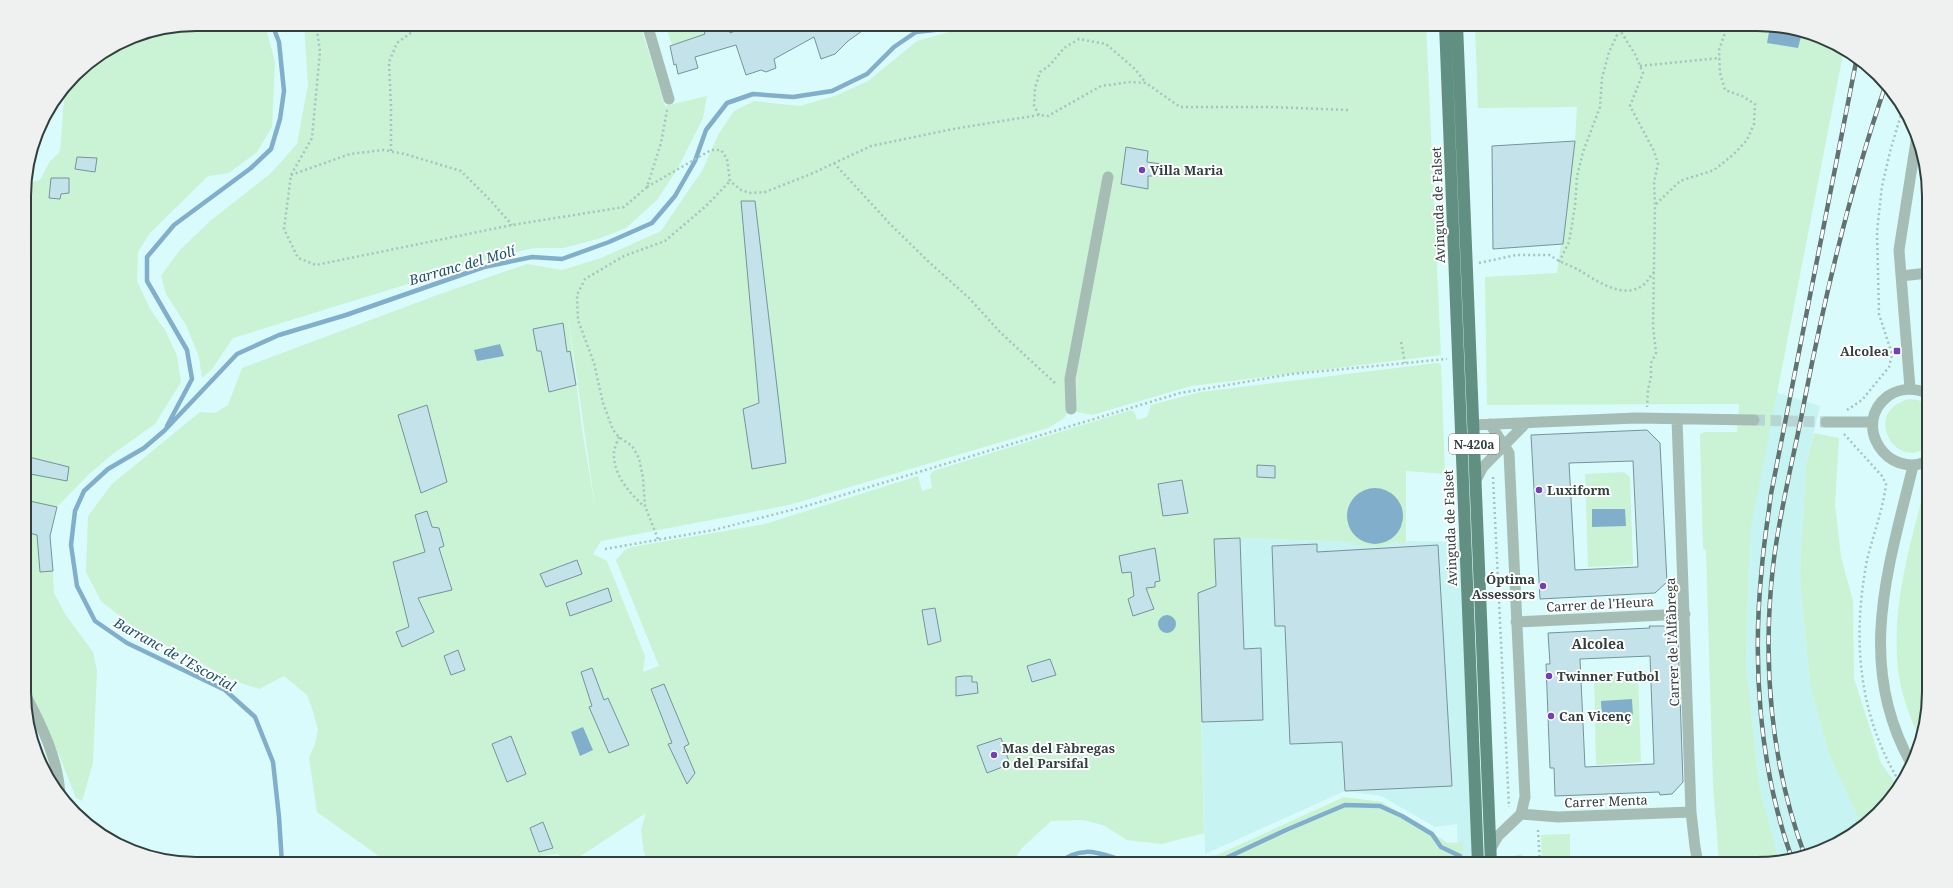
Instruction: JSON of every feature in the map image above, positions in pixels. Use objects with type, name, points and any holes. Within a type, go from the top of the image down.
[{"type":"main road","name":"Avinguda de Falset","points":[[1445,31],[1478,857]]},
{"type":"main road","name":"Avinguda de Falset","points":[[1457,31],[1492,857]]},
{"type":"street","points":[[649,31],[669,99]]},
{"type":"street","points":[[1910,388],[1899,250],[1915,151]]},
{"type":"street","points":[[1071,404],[1070,379],[1078,328],[1100,228],[1108,178]]},
{"type":"street","points":[[1901,276],[1922,273]]},
{"type":"street","points":[[1922,391],[1910,388],[1892,393],[1882,401],[1874,413],[1873,422],[1876,441],[1889,458],[1900,464],[1913,466],[1922,463]]},
{"type":"street","points":[[1473,425],[1646,418],[1754,420]]},
{"type":"street","name":"Carrer de l'Àlfàbrega","points":[[1677,419],[1691,812],[1697,857]]},
{"type":"street","points":[[1831,423],[1873,422]]},
{"type":"street","points":[[1475,482],[1483,467],[1516,431],[1526,423]]},
{"type":"street","points":[[1490,424],[1509,453],[1525,797],[1521,814],[1498,836],[1491,848]]},
{"type":"street","points":[[1908,758],[1902,748],[1890,715],[1882,683],[1880,648],[1883,597],[1891,550],[1913,466]]},
{"type":"street","name":"Carrer de l'Heura","points":[[1516,622],[1685,614]]},
{"type":"street","points":[[31,706],[52,752],[60,785]]},
{"type":"street","name":"Carrer Menta","points":[[1521,814],[1558,817],[1691,812]]},
{"type":"path","points":[[317,31],[320,51],[312,138],[291,175],[284,229],[298,258],[316,265],[512,225],[624,207],[647,187],[711,150],[722,150],[727,159],[730,181],[741,190],[752,193],[765,192],[871,146],[953,129],[1038,115],[1048,116],[1101,86],[1130,82],[1146,83]]},
{"type":"path","points":[[390,151],[392,106],[389,62],[397,43],[413,31]]},
{"type":"path","points":[[1559,262],[1569,242],[1575,206],[1576,176],[1583,152],[1600,107],[1602,78],[1609,52],[1619,31]]},
{"type":"path","points":[[1620,31],[1635,54],[1643,73],[1630,106],[1654,151],[1658,164],[1654,182],[1656,204],[1653,326],[1656,353],[1651,363],[1651,377],[1648,390],[1646,418]]},
{"type":"path","points":[[1656,204],[1680,181],[1714,170],[1733,155],[1747,140],[1754,124],[1755,104],[1742,96],[1725,90],[1720,73],[1719,50],[1726,31]]},
{"type":"path","points":[[1038,115],[1034,106],[1035,88],[1040,72],[1050,65],[1064,48],[1079,39],[1106,44],[1135,69],[1146,83],[1180,107],[1270,107],[1349,110]]},
{"type":"path","points":[[1640,66],[1720,58]]},
{"type":"path","points":[[647,187],[660,143],[669,99]]},
{"type":"path","points":[[1897,778],[1884,753],[1875,731],[1864,688],[1858,641],[1861,596],[1867,561],[1886,484],[1882,476],[1831,423],[1850,407],[1862,400],[1889,367],[1892,354],[1879,314],[1878,232],[1882,186],[1901,115]]},
{"type":"path","points":[[291,175],[350,154],[383,150],[405,154],[461,171],[491,201],[512,225]]},
{"type":"path","points":[[834,163],[891,225],[930,263],[970,298],[1000,332],[1071,404]]},
{"type":"path","points":[[658,539],[645,506],[643,478],[639,458],[632,446],[619,437],[613,430],[603,403],[594,363],[578,320],[577,296],[585,279],[624,256],[665,241],[706,206],[730,181]]},
{"type":"path","points":[[1479,262],[1516,255],[1550,255],[1559,262],[1576,268],[1613,288],[1628,290],[1642,286],[1654,271]]},
{"type":"path","points":[[1401,342],[1405,363]]},
{"type":"path","points":[[605,549],[714,530],[803,507],[1180,393],[1292,374],[1457,358]]},
{"type":"path","points":[[619,437],[614,455],[617,470],[623,484],[645,506]]},
{"type":"path","points":[[1493,477],[1508,812]]},
{"type":"path","points":[[1538,830],[1540,857]]},
{"type":"shaded area","points":[[1769,31],[1801,37],[1798,48],[1767,43]]},
{"type":"shaded area","points":[[500,344],[504,356],[477,361],[474,350]]},
{"type":"shaded area","points":[[1776,392],[1820,406],[1806,464],[1800,578],[1810,685],[1829,754],[1860,821],[1830,840],[1810,848],[1778,856],[1759,786],[1746,664],[1750,532]]},
{"type":"shaded area","points":[[1369,488],[1381,488],[1391,492],[1399,500],[1403,510],[1403,522],[1399,532],[1391,540],[1381,544],[1369,544],[1359,540],[1351,532],[1347,522],[1347,510],[1351,500],[1359,492]]},
{"type":"shaded area","points":[[1592,509],[1625,509],[1626,526],[1592,527]]},
{"type":"shaded area","points":[[1240,538],[1355,542],[1355,545],[1377,547],[1398,542],[1406,543],[1407,541],[1465,542],[1484,857],[1458,857],[1457,824],[1435,827],[1381,796],[1345,791],[1205,854],[1198,593],[1216,586],[1214,539]]},
{"type":"shaded area","points":[[1167,615],[1173,618],[1176,624],[1173,630],[1167,633],[1161,630],[1158,624],[1161,618]]},
{"type":"shaded area","points":[[1632,699],[1633,716],[1602,718],[1601,701]]},
{"type":"shaded area","points":[[583,727],[593,750],[580,756],[571,732]]},
{"type":"green space","points":[[267,31],[275,62],[272,127],[257,152],[229,173],[208,176],[150,233],[138,252],[137,281],[150,309],[165,330],[177,356],[181,382],[155,424],[114,453],[88,475],[57,507],[31,501],[31,185],[31,183],[40,180],[50,161],[60,152],[64,97],[79,79],[114,53],[143,40],[175,32]]},
{"type":"green space","points":[[304,31],[642,31],[665,106],[707,96],[703,118],[678,168],[657,200],[626,228],[598,239],[563,248],[534,248],[495,257],[233,338],[212,369],[202,378],[199,357],[186,325],[166,294],[161,276],[179,251],[210,221],[270,174],[297,144],[308,84]]},
{"type":"green space","points":[[667,31],[706,31],[708,34],[710,53],[696,57],[691,39],[672,45]]},
{"type":"green space","points":[[953,31],[1426,31],[1441,355],[1191,386],[1092,415],[1077,412],[1071,409],[1063,419],[1048,428],[789,505],[601,541],[593,554],[607,561],[645,656],[643,672],[659,666],[616,560],[625,550],[632,547],[765,524],[918,476],[922,491],[932,488],[930,475],[933,471],[1131,410],[1135,413],[1137,420],[1147,417],[1151,405],[1200,392],[1437,363],[1441,364],[1445,474],[1406,471],[1406,543],[1399,544],[1397,542],[1378,547],[1355,545],[1355,542],[1240,538],[1214,539],[1216,586],[1198,594],[1204,833],[1162,844],[1127,840],[1103,825],[1083,820],[1051,821],[1022,848],[1016,857],[646,857],[644,853],[641,830],[646,813],[579,857],[564,857],[557,854],[532,857],[380,857],[317,812],[309,758],[315,744],[318,730],[307,695],[284,676],[259,689],[232,680],[137,630],[101,601],[86,572],[88,516],[112,484],[200,412],[215,413],[228,405],[242,368],[440,294],[527,264],[562,270],[601,258],[661,231],[703,169],[718,135],[734,111],[754,101],[799,106],[835,96],[868,81],[917,41]],"holes":[[[567,308],[596,513],[582,429]]]},
{"type":"green space","points":[[1475,31],[1768,31],[1789,34],[1810,40],[1843,55],[1750,532],[1746,664],[1759,786],[1778,856],[1719,857],[1713,785],[1706,551],[1703,548],[1700,434],[1705,432],[1737,432],[1739,404],[1487,405],[1485,277],[1557,273],[1575,141],[1577,107],[1478,108]]},
{"type":"green space","points":[[1909,399],[1922,402],[1922,449],[1916,452],[1905,452],[1895,446],[1888,438],[1885,427],[1887,416],[1894,406]]},
{"type":"green space","points":[[1814,433],[1839,438],[1835,504],[1841,557],[1853,601],[1854,678],[1881,763],[1895,783],[1874,809],[1860,821],[1829,754],[1810,685],[1800,578],[1806,464]]},
{"type":"green space","points":[[1624,472],[1630,477],[1633,565],[1588,567],[1585,474]]},
{"type":"green space","points":[[1922,499],[1922,703],[1917,732],[1906,706],[1901,688],[1898,670],[1897,646],[1897,623],[1903,576]]},
{"type":"green space","points":[[31,534],[37,535],[40,572],[53,571],[54,593],[65,614],[93,652],[97,671],[93,763],[82,801],[76,798],[59,755],[31,697]]},
{"type":"green space","points":[[1633,671],[1638,675],[1641,762],[1596,765],[1594,673]]},
{"type":"green space","points":[[39,740],[47,759],[46,760]]},
{"type":"green space","points":[[1344,797],[1382,802],[1448,843],[1463,842],[1463,857],[1208,857],[1217,855]]},
{"type":"green space","points":[[1570,834],[1570,857],[1542,857],[1541,835]]},
{"type":"green space","points":[[1522,854],[1522,857],[1508,857]]},
{"type":"green space","points":[[1091,855],[1099,857],[1076,857]]},
{"type":"building","points":[[704,31],[730,31],[730,33],[735,31],[862,31],[848,41],[835,54],[821,59],[814,37],[774,59],[776,68],[766,72],[761,70],[746,75],[736,45],[695,57],[698,68],[678,74],[676,64],[674,65],[670,46],[705,34]]},
{"type":"building","points":[[1575,141],[1563,244],[1493,249],[1492,146]]},
{"type":"building","name":"Villa Maria","points":[[1126,147],[1148,151],[1147,162],[1162,164],[1161,176],[1148,176],[1148,189],[1121,184]]},
{"type":"building","points":[[77,157],[97,158],[95,172],[75,169]]},
{"type":"building","points":[[51,178],[69,178],[69,193],[61,194],[60,199],[49,198]]},
{"type":"building","points":[[741,201],[755,201],[786,463],[752,469],[743,409],[759,403]]},
{"type":"building","points":[[563,323],[567,352],[570,351],[576,385],[549,392],[541,351],[537,351],[533,329]]},
{"type":"building","points":[[427,405],[447,482],[421,493],[398,415]]},
{"type":"building","points":[[1647,430],[1660,443],[1667,582],[1655,593],[1540,599],[1531,435]],"holes":[[[1633,461],[1638,567],[1575,570],[1569,463]]]},
{"type":"building","points":[[31,458],[69,467],[67,481],[31,474]]},
{"type":"building","points":[[1257,465],[1275,466],[1275,478],[1257,477]]},
{"type":"building","points":[[1182,480],[1188,513],[1163,516],[1158,484]]},
{"type":"building","points":[[31,501],[57,507],[50,536],[53,571],[40,572],[37,535],[31,534]]},
{"type":"building","points":[[427,511],[432,527],[439,528],[444,546],[439,548],[452,590],[418,598],[434,632],[402,647],[396,632],[409,627],[393,562],[425,552],[415,515]]},
{"type":"building","points":[[1240,538],[1244,649],[1261,648],[1263,720],[1202,722],[1198,593],[1216,586],[1214,539]]},
{"type":"building","points":[[1317,544],[1317,552],[1438,545],[1452,786],[1345,791],[1342,742],[1290,744],[1285,626],[1275,626],[1272,546]]},
{"type":"building","points":[[1155,548],[1160,581],[1155,582],[1155,587],[1146,588],[1154,609],[1133,616],[1128,599],[1134,596],[1131,572],[1122,573],[1119,556]]},
{"type":"building","points":[[577,560],[582,574],[546,587],[540,574]]},
{"type":"building","points":[[608,588],[612,601],[570,616],[566,603]]},
{"type":"building","points":[[935,608],[941,641],[928,645],[922,610]]},
{"type":"building","points":[[1649,626],[1664,626],[1678,638],[1683,782],[1672,794],[1660,795],[1659,792],[1555,796],[1554,768],[1550,768],[1546,664],[1550,664],[1548,633],[1650,628]],"holes":[[[1650,656],[1654,764],[1585,767],[1580,659]]]},
{"type":"building","points":[[458,650],[465,670],[451,675],[444,656]]},
{"type":"building","points":[[1050,659],[1056,675],[1032,682],[1027,666]]},
{"type":"building","points":[[592,668],[604,700],[608,698],[629,745],[609,753],[589,707],[592,706],[581,672]]},
{"type":"building","points":[[972,676],[972,682],[977,682],[978,693],[956,696],[956,677]]},
{"type":"building","points":[[664,684],[689,744],[684,747],[695,773],[687,784],[668,744],[672,743],[651,689]]},
{"type":"building","points":[[511,736],[526,774],[507,782],[492,744]]},
{"type":"building","name":"Mas del Fàbregas o del Parsifal","points":[[1001,738],[1010,764],[987,773],[977,746]]},
{"type":"building","points":[[543,822],[553,848],[539,852],[530,828]]},
{"type":"waterway","points":[[167,426],[192,379],[187,350],[147,281],[147,257],[174,225],[251,168],[271,149],[280,119],[284,91],[279,42],[275,31]]},
{"type":"waterway","name":"Barranc del Molí","points":[[282,857],[273,762],[255,717],[225,690],[127,643],[95,621],[77,586],[71,545],[75,511],[84,491],[108,469],[144,448],[164,431],[237,354],[279,335],[346,315],[484,267],[532,257],[562,259],[609,242],[652,223],[675,196],[695,161],[706,130],[727,103],[753,94],[793,97],[832,91],[867,74],[894,47],[916,32],[925,31]]},
{"type":"waterway","points":[[1228,857],[1345,805],[1380,806],[1402,816],[1432,834],[1441,847],[1460,856]]},
{"type":"waterway","points":[[1068,857],[1078,853],[1087,852],[1113,857]]},
{"type":"tunnel","points":[[1754,420],[1826,422]]},
{"type":"railway","points":[[1790,854],[1772,788],[1765,751],[1761,714],[1758,677],[1758,640],[1762,566],[1771,494],[1856,64]]},
{"type":"railway","points":[[1803,850],[1793,821],[1784,786],[1772,713],[1769,677],[1769,640],[1773,567],[1783,505],[1812,363],[1839,242],[1861,163],[1884,91]]},
{"type":"place","name":"Villa Maria","points":[[1142,170]]},
{"type":"place","name":"Alcolea","points":[[1897,351]]},
{"type":"place","name":"Luxiform","points":[[1539,490]]},
{"type":"place","name":"Óptima Assessors","points":[[1543,586]]},
{"type":"place","name":"Twinner Futbol","points":[[1549,676]]},
{"type":"place","name":"Can Vicenç","points":[[1551,716]]},
{"type":"place","name":"Mas del Fàbregas o del Parsifal","points":[[994,755]]},
{"type":"district","name":"Alcolea","points":[[1598,643]]},
{"type":"water label","name":"Barranc de l'Escorial","points":[[175,654]]}]
